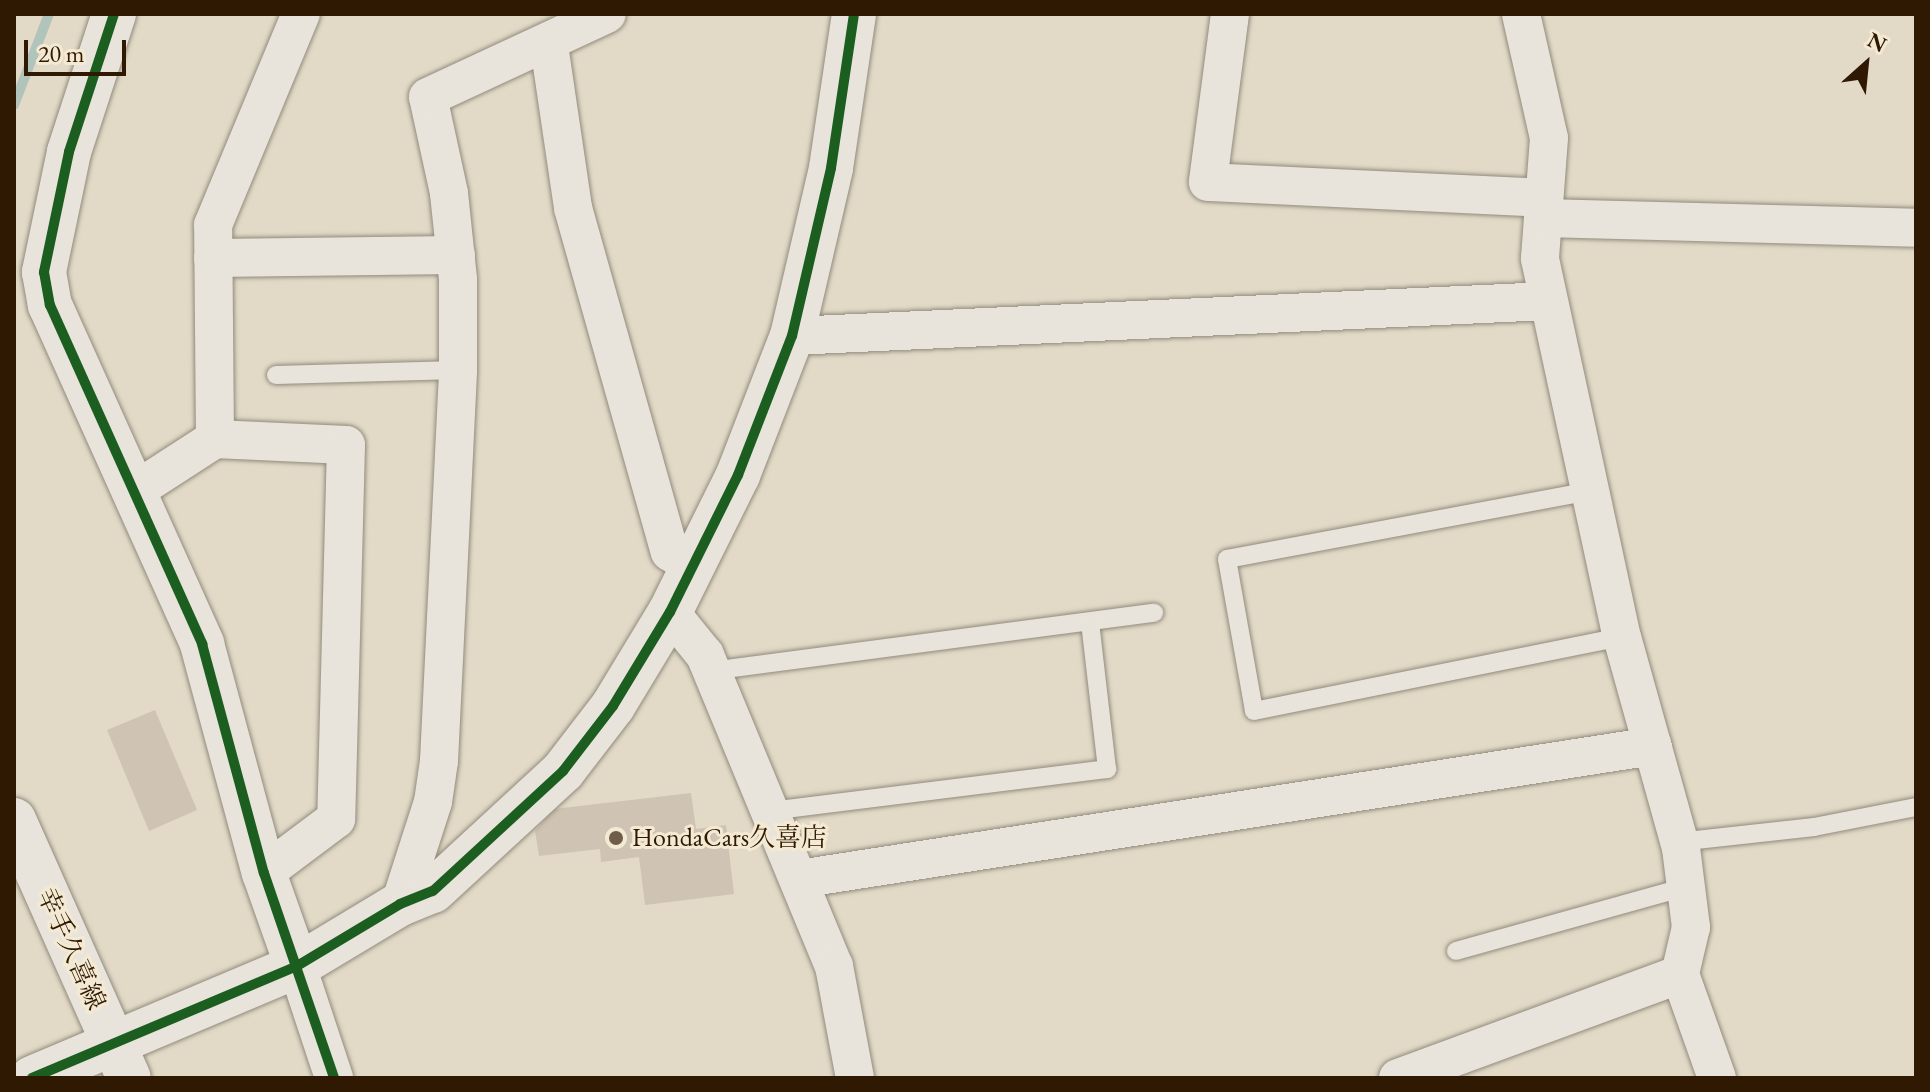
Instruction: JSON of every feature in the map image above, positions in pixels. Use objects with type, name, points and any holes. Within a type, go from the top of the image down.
[{"type":"street","points":[[114,14],[69,152],[44,272],[50,305],[202,644],[264,873],[334,1078]]},
{"type":"street","points":[[215,439],[213,225],[301,14]]},
{"type":"street","points":[[400,904],[433,802],[439,761],[458,370],[456,255],[449,193],[428,97],[549,45],[607,14]]},
{"type":"street","points":[[32,1078],[121,1061],[297,966],[400,904],[433,891],[563,771],[613,706],[670,612],[738,475],[792,336],[831,168],[854,14]]},
{"type":"street","points":[[1230,14],[1208,182],[1544,208],[1916,228]]},
{"type":"street","points":[[1521,14],[1549,138],[1540,259],[1622,637],[1681,848],[1691,927],[1680,974],[1717,1078]]},
{"type":"street","points":[[549,45],[573,208],[670,552],[694,566]]},
{"type":"street","points":[[213,258],[456,255]]},
{"type":"street","points":[[792,336],[1548,301]]},
{"type":"street","points":[[133,492],[215,439],[346,445],[336,819],[264,873]]},
{"type":"street","points":[[670,612],[711,671],[834,966],[855,1078]]},
{"type":"street","points":[[799,879],[1653,746]]},
{"type":"street","name":"幸手久喜線","points":[[14,820],[121,1061]]},
{"type":"street","points":[[1398,1078],[1680,974]]},
{"type":"lane","points":[[276,375],[458,370]]},
{"type":"lane","points":[[1590,491],[1227,559],[1254,711],[1622,637]]},
{"type":"lane","points":[[711,671],[1154,613]]},
{"type":"lane","points":[[770,811],[1107,769],[1090,622]]},
{"type":"lane","points":[[1681,848],[1696,840],[1814,827],[1916,807]]},
{"type":"lane","points":[[1456,951],[1685,887]]},
{"type":"building","points":[[155,710],[197,810],[149,831],[107,730]]},
{"type":"building","points":[[691,793],[696,829],[726,825],[734,894],[645,905],[639,857],[601,862],[600,849],[539,856],[535,831],[554,809]]},
{"type":"waterway","points":[[14,105],[49,14]]},
{"type":"cycle path","points":[[114,14],[69,152],[44,272],[50,305],[202,644],[264,873],[334,1078]]},
{"type":"cycle path","points":[[32,1078],[297,966],[400,904],[433,891],[563,771],[613,706],[670,612],[738,475],[792,336],[831,168],[854,14]]},
{"type":"place","name":"HondaCars久喜店","points":[[616,838]]}]
